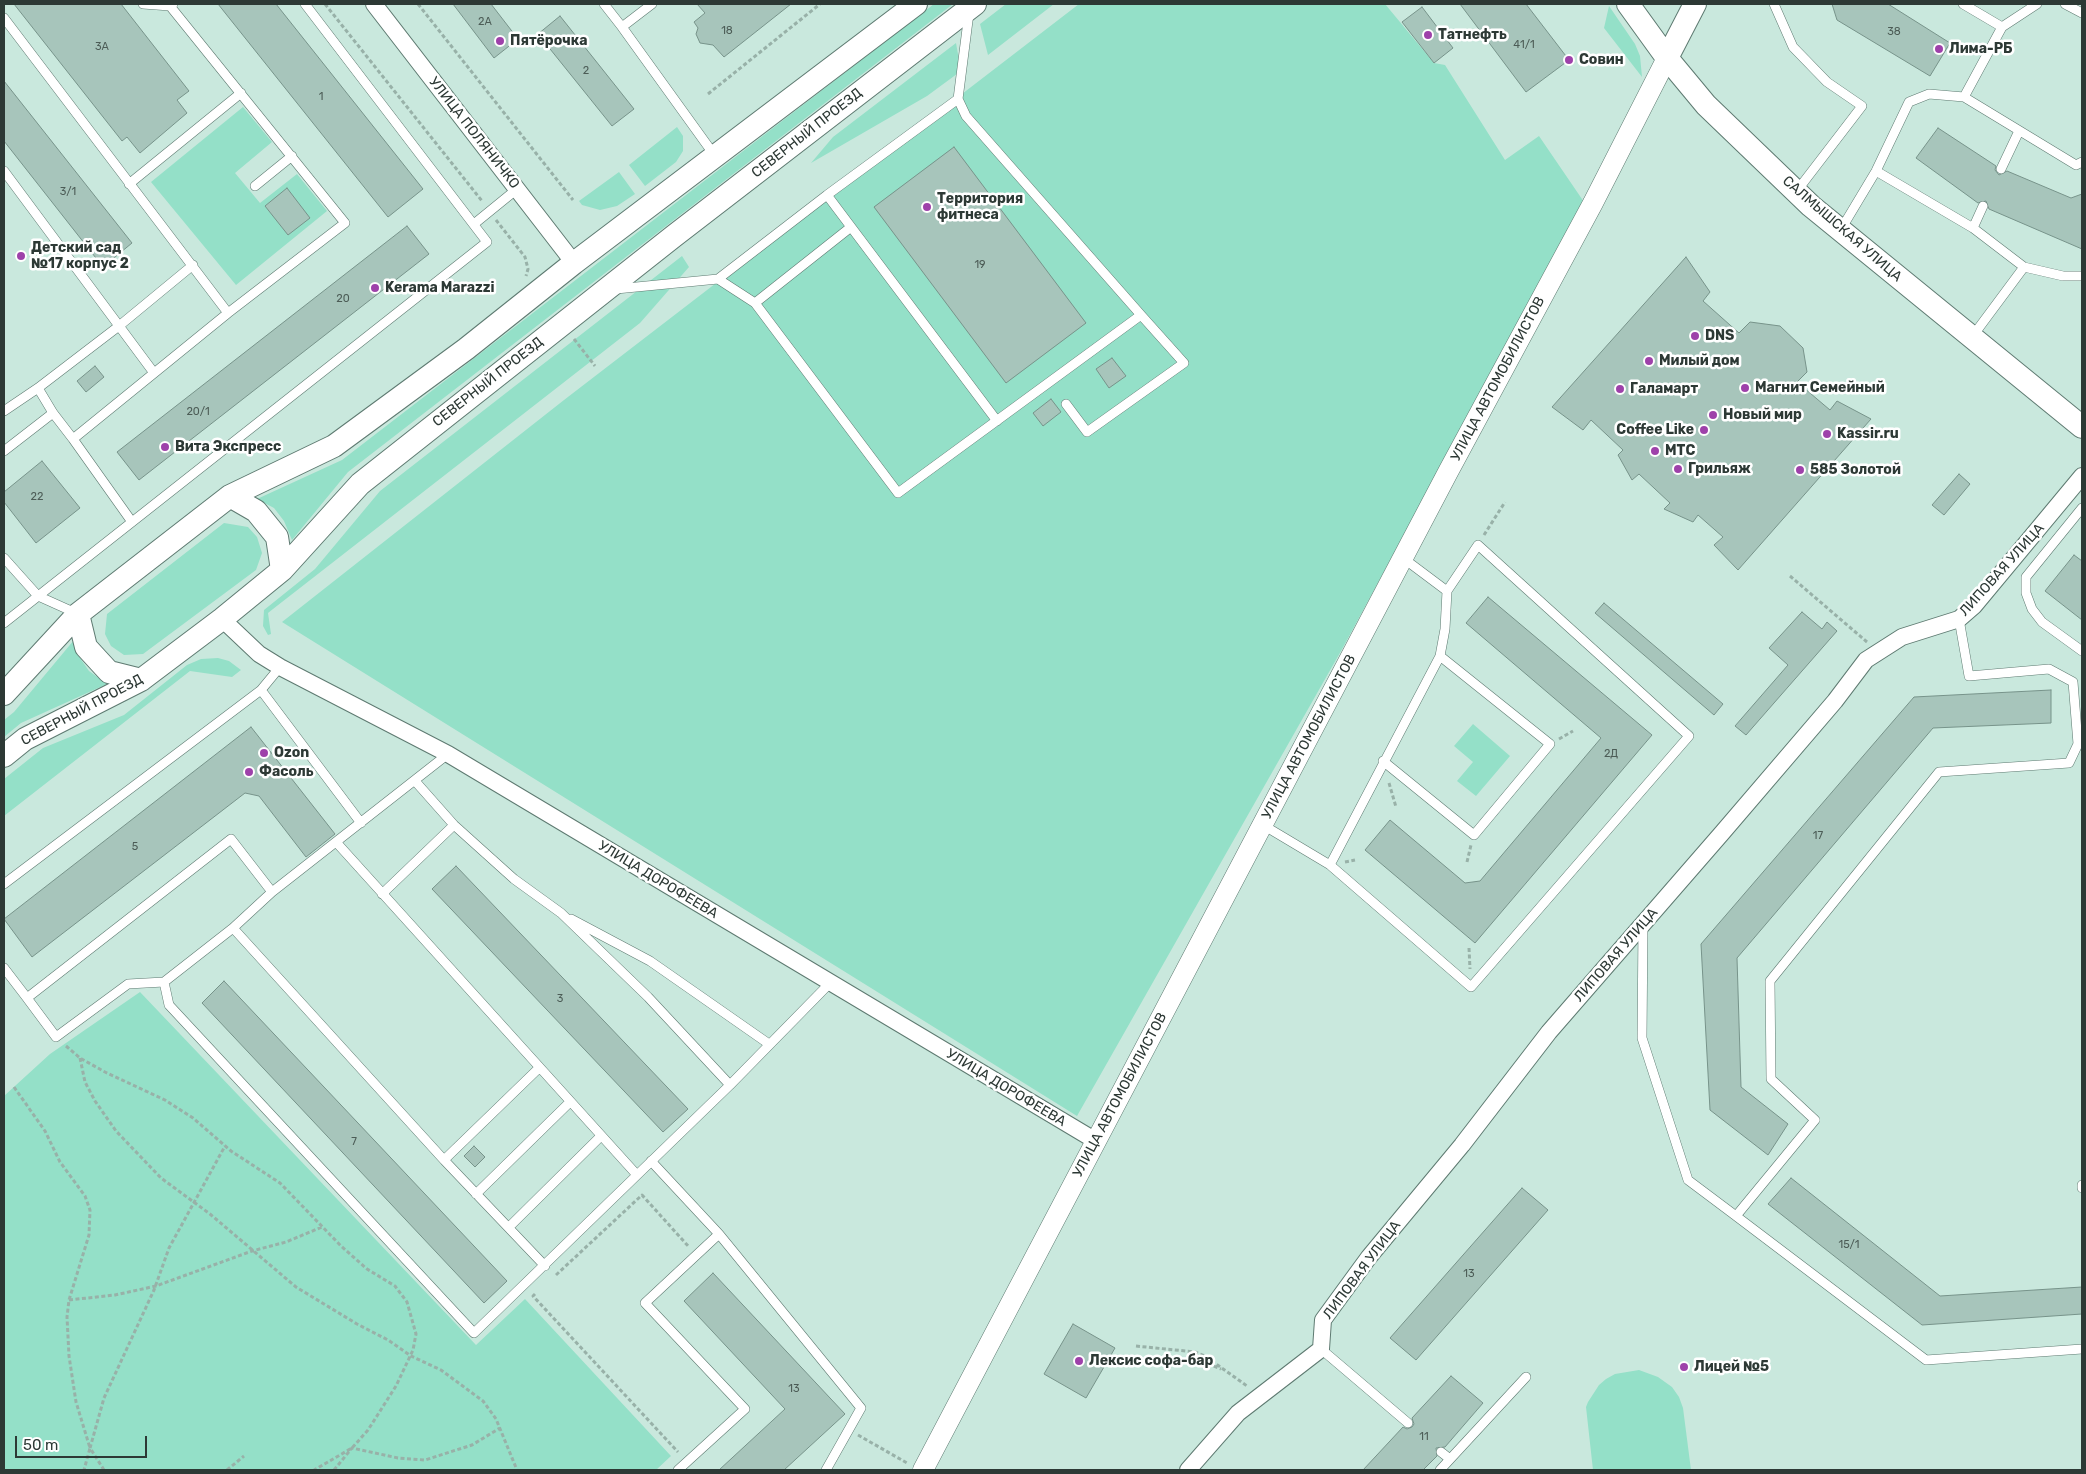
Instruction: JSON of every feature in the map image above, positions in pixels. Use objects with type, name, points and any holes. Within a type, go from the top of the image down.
[{"type":"main road","name":"САЛМЫШСКАЯ УЛИЦА","points":[[1628,4],[1667,58],[1706,105],[1796,192],[1840,231],[2082,427]]},
{"type":"main road","name":"УЛИЦА АВТОМОБИЛИСТОВ","points":[[1667,58],[1695,4]]},
{"type":"main road","points":[[4,694],[78,614],[230,496],[334,446],[466,349],[574,263],[716,156],[907,6]]},
{"type":"main road","name":"СЕВЕРНЫЙ ПРОЕЗД","points":[[4,756],[25,740],[141,680],[222,619],[282,570],[360,484],[972,6]]},
{"type":"main road","points":[[230,496],[256,511],[277,537],[282,570]]},
{"type":"main road","points":[[78,614],[86,647],[109,672],[141,680]]},
{"type":"street","name":"УЛИЦА ПОЛЯНИЧКО","points":[[374,4],[574,263]]},
{"type":"street","name":"УЛИЦА АВТОМОБИЛИСТОВ","points":[[917,1468],[1096,1141],[1403,558],[1593,203],[1667,58]]},
{"type":"street","name":"ЛИПОВАЯ УЛИЦА","points":[[1321,1349],[1323,1320],[1369,1256],[1462,1144],[1549,1032],[1828,708],[1866,660],[1902,638],[1959,619],[1974,606],[2080,484]]},
{"type":"street","name":"УЛИЦА ДОРОФЕЕВА","points":[[222,619],[259,654],[280,667],[448,754],[1096,1141]]},
{"type":"street","points":[[1188,1470],[1238,1412],[1321,1349]]},
{"type":"lane","points":[[74,438],[228,313],[345,223],[172,5],[143,4]]},
{"type":"lane","points":[[4,623],[487,242],[305,4]]},
{"type":"lane","points":[[604,4],[716,156]]},
{"type":"lane","points":[[622,27],[652,4]]},
{"type":"lane","points":[[1774,4],[1793,47],[1827,82],[1862,106],[1796,192]]},
{"type":"lane","points":[[1963,4],[2002,28]]},
{"type":"lane","points":[[1964,96],[2002,28],[2037,4]]},
{"type":"lane","points":[[2065,4],[2082,13]]},
{"type":"lane","points":[[972,6],[958,99],[966,116],[1184,363],[1087,432],[1066,404]]},
{"type":"lane","points":[[4,18],[228,313]]},
{"type":"lane","points":[[129,184],[241,93]]},
{"type":"lane","points":[[1840,231],[1876,171],[1909,102],[1929,94],[1964,96],[2076,165],[2082,162]]},
{"type":"lane","points":[[606,290],[718,279],[827,195],[958,99]]},
{"type":"lane","points":[[2001,169],[2019,131]]},
{"type":"lane","points":[[255,186],[292,156]]},
{"type":"lane","points":[[4,171],[154,373]]},
{"type":"lane","points":[[1876,171],[1973,228],[2024,267],[2063,276],[2082,276]]},
{"type":"lane","points":[[474,224],[517,190]]},
{"type":"lane","points":[[827,195],[997,421]]},
{"type":"lane","points":[[1973,228],[1983,206]]},
{"type":"lane","points":[[755,303],[851,227]]},
{"type":"lane","points":[[4,411],[38,388],[119,326],[193,265]]},
{"type":"lane","points":[[1972,337],[2024,267]]},
{"type":"lane","points":[[718,279],[755,303],[898,493],[1141,315]]},
{"type":"lane","points":[[38,388],[53,413],[74,438],[132,522]]},
{"type":"lane","points":[[4,451],[53,413]]},
{"type":"lane","points":[[2082,508],[2026,576],[2026,593],[2032,609],[2042,622],[2082,651]]},
{"type":"lane","points":[[1263,825],[1330,865],[1471,987],[1690,736],[1478,544],[1447,591],[1445,629],[1440,656],[1383,761],[1330,865]]},
{"type":"lane","points":[[4,558],[38,596],[78,614]]},
{"type":"lane","points":[[1403,558],[1447,591]]},
{"type":"lane","points":[[1736,1216],[1815,1120],[1772,1079],[1770,981],[1939,772],[2069,764],[2078,744],[2073,682],[2049,669],[1969,676],[1959,619]]},
{"type":"lane","points":[[1383,761],[1474,835],[1550,744],[1440,656]]},
{"type":"lane","points":[[4,884],[261,690],[280,667]]},
{"type":"lane","points":[[261,690],[361,823]]},
{"type":"lane","points":[[4,968],[56,1037],[128,984],[164,982],[233,928],[272,892],[448,754]]},
{"type":"lane","points":[[414,781],[454,825],[514,879],[561,913],[650,961],[769,1044]]},
{"type":"lane","points":[[382,894],[454,825]]},
{"type":"lane","points":[[27,998],[231,839],[272,892]]},
{"type":"lane","points":[[336,842],[636,1175]]},
{"type":"lane","points":[[561,913],[648,997],[730,1085]]},
{"type":"lane","points":[[1643,925],[1642,1038],[1688,1180],[1926,1360],[2082,1349]]},
{"type":"lane","points":[[233,928],[444,1160],[544,1266]]},
{"type":"lane","points":[[164,982],[169,1005],[474,1333],[730,1085],[830,983]]},
{"type":"lane","points":[[444,1160],[539,1068]]},
{"type":"lane","points":[[476,1194],[570,1102]]},
{"type":"lane","points":[[509,1227],[601,1136]]},
{"type":"lane","points":[[651,1161],[719,1234],[861,1408],[826,1470]]},
{"type":"lane","points":[[678,1470],[745,1409],[645,1303],[719,1234]]},
{"type":"lane","points":[[1321,1349],[1408,1423]]},
{"type":"lane","points":[[1440,1470],[1526,1377]]},
{"type":"lane","points":[[1441,1452],[1450,1459]]},
{"type":"path","points":[[325,4],[525,258],[528,269],[526,280]]},
{"type":"path","points":[[418,4],[573,200]]},
{"type":"path","points":[[708,94],[820,4]]},
{"type":"path","points":[[569,334],[595,366]]},
{"type":"path","points":[[1478,544],[1505,502]]},
{"type":"path","points":[[1790,576],[1869,644]]},
{"type":"path","points":[[56,1037],[80,1058],[165,1100],[193,1118],[225,1146],[280,1183],[367,1269],[395,1286],[407,1302],[416,1334],[411,1356],[396,1386],[368,1430],[334,1470]]},
{"type":"path","points":[[80,1058],[85,1082],[94,1101],[116,1131],[162,1178],[296,1287],[357,1324],[388,1340],[411,1356],[441,1370],[483,1401],[496,1419],[517,1470]]},
{"type":"path","points":[[14,1086],[45,1131],[60,1162],[85,1196],[90,1210],[88,1235],[67,1317],[69,1356],[76,1402],[90,1448],[104,1470]]},
{"type":"path","points":[[84,1470],[104,1398],[156,1286],[169,1248],[225,1146]]},
{"type":"path","points":[[555,1276],[642,1195],[697,1255]]},
{"type":"path","points":[[70,1300],[115,1295],[156,1286],[252,1251],[286,1242],[323,1227]]},
{"type":"path","points":[[540,1289],[533,1296],[687,1462]]},
{"type":"path","points":[[1136,1346],[1195,1352],[1205,1356],[1261,1395]]},
{"type":"path","points":[[1205,1356],[1211,1365],[1225,1370]]},
{"type":"path","points":[[314,1470],[352,1448],[398,1458],[425,1460],[448,1455],[472,1445],[500,1428]]},
{"type":"path","points":[[849,1430],[917,1468]]},
{"type":"path","points":[[227,1470],[244,1456]]},
{"type":"green space","points":[[934,4],[953,4],[348,472],[292,540],[284,521],[274,508],[257,499],[342,460]]},
{"type":"green space","points":[[1006,4],[1054,4],[988,55],[980,24]]},
{"type":"green space","points":[[1079,4],[1385,4],[1434,63],[1445,65],[1505,160],[1539,136],[1584,202],[1341,651],[1077,1116],[282,622],[564,400]]},
{"type":"green space","points":[[1609,6],[1635,44],[1640,56],[1642,77],[1604,28]]},
{"type":"green space","points":[[956,43],[961,71],[927,96],[811,163],[833,137]]},
{"type":"green space","points":[[243,107],[272,142],[235,173],[260,203],[297,174],[327,211],[236,285],[151,182]]},
{"type":"green space","points":[[677,127],[683,136],[683,151],[676,162],[645,186],[629,165]]},
{"type":"green space","points":[[619,172],[635,194],[617,206],[600,210],[582,205],[579,201]]},
{"type":"green space","points":[[682,256],[689,267],[640,323],[268,613],[271,634],[268,635],[263,626],[264,610],[315,569],[380,491]]},
{"type":"green space","points":[[224,523],[248,527],[257,537],[262,553],[256,570],[143,654],[124,655],[111,646],[105,634],[107,614]]},
{"type":"green space","points":[[74,640],[80,658],[89,671],[107,684],[21,723],[4,737],[4,720],[14,712]]},
{"type":"green space","points":[[218,658],[229,661],[241,670],[232,677],[190,671],[4,816],[4,779],[43,748],[124,715],[187,665],[201,659]]},
{"type":"green space","points":[[1473,724],[1510,756],[1476,796],[1457,781],[1473,762],[1454,746]]},
{"type":"green space","points":[[140,992],[476,1345],[525,1299],[671,1456],[656,1470],[4,1470],[4,1096],[50,1054]]},
{"type":"green space","points":[[1639,1370],[1658,1377],[1672,1387],[1679,1397],[1683,1408],[1691,1470],[1593,1470],[1586,1407],[1588,1402],[1599,1385],[1606,1379],[1615,1374]]},
{"type":"building","points":[[14,4],[121,4],[189,91],[177,100],[187,113],[140,153],[127,137],[122,141]]},
{"type":"building","points":[[218,4],[276,4],[423,189],[388,217]]},
{"type":"building","points":[[453,4],[491,4],[518,39],[494,58]]},
{"type":"building","points":[[697,4],[791,4],[724,57],[713,45],[700,43],[696,34],[698,28],[694,22],[705,13]]},
{"type":"building","points":[[1460,4],[1526,4],[1569,60],[1526,92]]},
{"type":"building","points":[[1832,4],[1888,4],[1950,43],[1930,76],[1837,20]]},
{"type":"building","name":"Татнефть","points":[[1422,7],[1453,48],[1434,63],[1402,22]]},
{"type":"building","points":[[560,16],[634,109],[612,126],[538,34]]},
{"type":"building","points":[[4,81],[132,243],[103,267],[4,141]]},
{"type":"building","points":[[1938,128],[1996,166],[1995,170],[1999,175],[2007,171],[2071,198],[2082,194],[2082,249],[1989,209],[1986,201],[1978,203],[1916,158]]},
{"type":"building","points":[[954,147],[1086,323],[1006,383],[874,207]]},
{"type":"building","points":[[287,188],[310,218],[288,235],[265,206]]},
{"type":"building","points":[[407,226],[429,254],[139,480],[117,452]]},
{"type":"building","name":"Новый мир","points":[[1686,257],[1710,292],[1703,301],[1739,333],[1750,322],[1780,326],[1803,348],[1807,372],[1797,382],[1830,410],[1837,401],[1871,419],[1738,570],[1714,545],[1723,537],[1698,515],[1693,522],[1664,509],[1670,503],[1639,474],[1632,480],[1618,455],[1623,450],[1591,420],[1583,430],[1552,407]]},
{"type":"building","points":[[1112,358],[1126,376],[1109,388],[1096,369]]},
{"type":"building","points":[[95,366],[104,377],[86,392],[77,381]]},
{"type":"building","points":[[1051,399],[1061,412],[1043,426],[1033,413]]},
{"type":"building","points":[[42,461],[80,508],[36,543],[4,502],[4,492]]},
{"type":"building","points":[[1959,474],[1970,484],[1944,515],[1932,505]]},
{"type":"building","points":[[2074,555],[2082,561],[2082,620],[2045,591]]},
{"type":"building","points":[[1488,597],[1652,735],[1475,943],[1365,850],[1390,820],[1465,883],[1480,881],[1601,738],[1466,623]]},
{"type":"building","points":[[1604,603],[1723,704],[1714,715],[1595,613]]},
{"type":"building","points":[[1802,612],[1822,629],[1827,622],[1837,631],[1746,735],[1735,726],[1788,665],[1769,648]]},
{"type":"building","points":[[2051,690],[2051,723],[1933,728],[1737,958],[1741,1087],[1788,1124],[1768,1155],[1710,1110],[1701,944],[1914,697]]},
{"type":"building","points":[[251,727],[335,834],[306,857],[259,796],[245,793],[32,957],[4,919]]},
{"type":"building","points":[[456,866],[688,1109],[663,1132],[432,889]]},
{"type":"building","points":[[224,981],[507,1281],[484,1303],[202,1003]]},
{"type":"building","points":[[474,1146],[485,1157],[475,1167],[464,1156]]},
{"type":"building","points":[[1791,1178],[1940,1296],[2082,1287],[2082,1314],[1922,1325],[1768,1204]]},
{"type":"building","points":[[1522,1188],[1548,1210],[1416,1360],[1390,1338]]},
{"type":"building","points":[[713,1273],[845,1414],[784,1470],[719,1470],[785,1409],[684,1301]]},
{"type":"building","name":"Лексис софа-бар","points":[[1073,1324],[1115,1348],[1086,1398],[1044,1374]]},
{"type":"building","points":[[1451,1376],[1483,1403],[1445,1447],[1436,1448],[1437,1456],[1423,1470],[1363,1470],[1403,1427],[1407,1429],[1412,1427],[1414,1424],[1412,1418]]},
{"type":"place","name":"Татнефть","points":[[1428,35]]},
{"type":"place","name":"Пятёрочка","points":[[500,41]]},
{"type":"place","name":"Лима-РБ","points":[[1939,49]]},
{"type":"place","name":"Совин","points":[[1569,60]]},
{"type":"place","name":"Территория фитнеса","points":[[927,207]]},
{"type":"place","name":"Детский сад №17 корпус 2","points":[[21,256]]},
{"type":"place","name":"Kerama Marazzi","points":[[375,288]]},
{"type":"place","name":"DNS","points":[[1695,336]]},
{"type":"place","name":"Милый дом","points":[[1649,361]]},
{"type":"place","name":"Магнит Семейный","points":[[1745,388]]},
{"type":"place","name":"Галамарт","points":[[1620,389]]},
{"type":"place","name":"Новый мир","points":[[1713,415]]},
{"type":"place","name":"Coffee Like","points":[[1704,430]]},
{"type":"place","name":"Kassir.ru","points":[[1827,434]]},
{"type":"place","name":"Вита Экспресс","points":[[165,447]]},
{"type":"place","name":"МТС","points":[[1655,451]]},
{"type":"place","name":"Грильяж","points":[[1678,469]]},
{"type":"place","name":"585 Золотой","points":[[1800,470]]},
{"type":"place","name":"Ozon","points":[[264,753]]},
{"type":"place","name":"Фасоль","points":[[249,772]]},
{"type":"place","name":"Лексис софа-бар","points":[[1079,1361]]},
{"type":"place","name":"Лицей №5","points":[[1684,1367]]}]
